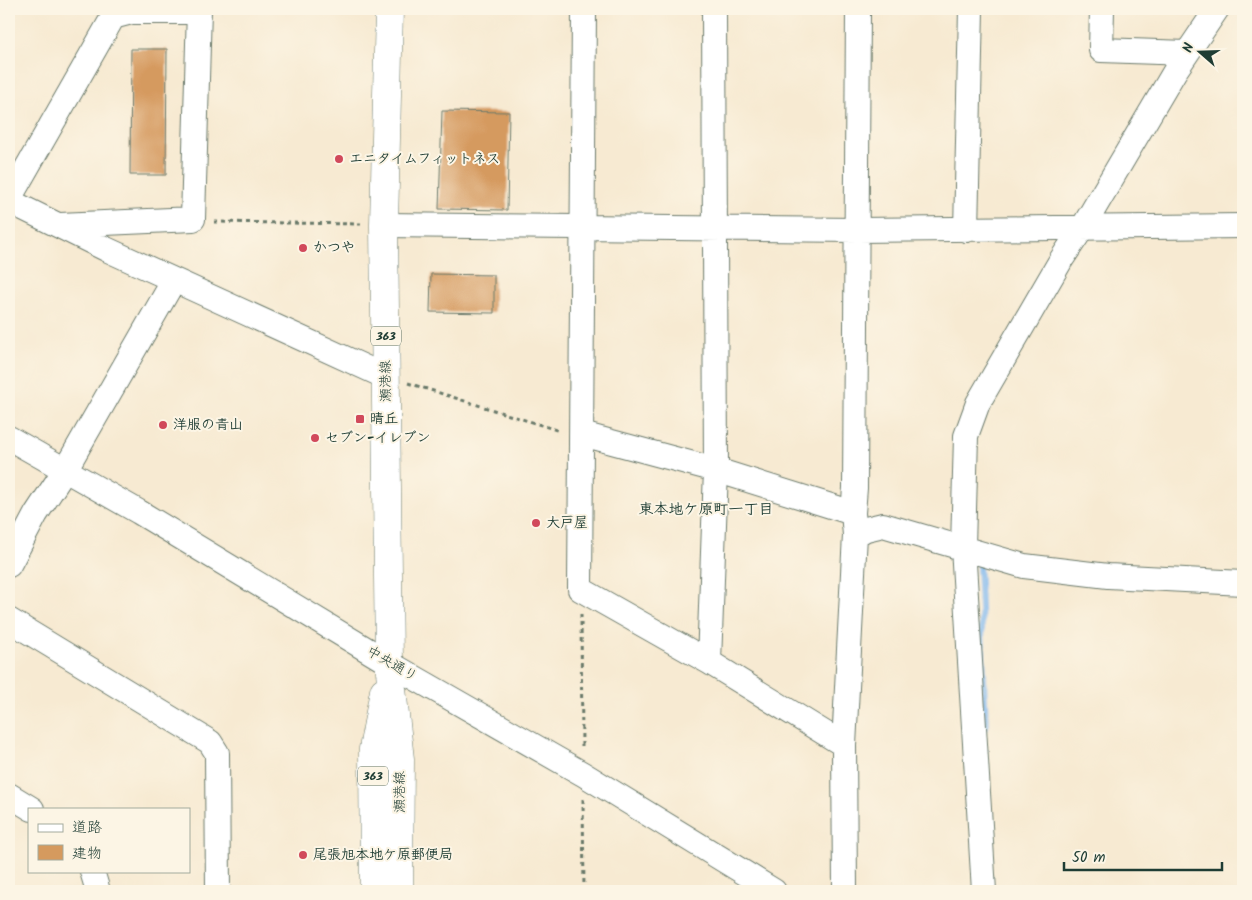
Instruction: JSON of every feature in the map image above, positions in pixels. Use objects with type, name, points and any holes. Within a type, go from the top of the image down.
[{"type":"highway","name":"瀬港線","points":[[388,9],[384,224],[389,663],[400,759],[399,891]]},
{"type":"highway","name":"瀬港線","points":[[374,891],[373,749],[389,663]]},
{"type":"street","points":[[584,9],[580,589],[709,662],[844,745]]},
{"type":"street","points":[[709,662],[716,470],[713,228],[714,9]]},
{"type":"street","points":[[845,891],[844,745],[855,488],[858,9]]},
{"type":"street","points":[[966,230],[972,9]]},
{"type":"street","points":[[1102,9],[1101,50],[1187,53]]},
{"type":"street","points":[[984,891],[963,547],[966,436],[971,419],[1061,260],[1083,227],[1187,53],[1217,9]]},
{"type":"street","points":[[55,225],[193,219],[199,10],[132,12],[113,17],[9,200],[55,225],[386,377]]},
{"type":"street","points":[[384,224],[858,230],[1243,226]]},
{"type":"street","points":[[9,564],[36,514],[65,470],[174,280]]},
{"type":"street","points":[[582,436],[716,470],[866,529],[883,525],[1024,566],[1108,576],[1243,583]]},
{"type":"street","name":"中央通り","points":[[9,438],[389,663],[583,774],[774,891]]},
{"type":"street","points":[[9,620],[210,742],[217,753],[218,891]]},
{"type":"street","points":[[9,795],[30,808]]},
{"type":"street","points":[[92,872],[98,891]]},
{"type":"path","points":[[193,214],[209,222],[384,224]]},
{"type":"path","points":[[386,377],[582,436]]},
{"type":"path","points":[[580,589],[584,891]]},
{"type":"building","points":[[131,49],[167,49],[166,175],[130,175]]},
{"type":"building","points":[[442,111],[509,112],[507,210],[439,209]]},
{"type":"building","points":[[431,274],[494,275],[494,313],[430,312]]},
{"type":"waterway","points":[[979,562],[986,728]]},
{"type":"place","name":"エニタイムフィットネス","points":[[339,159]]},
{"type":"place","name":"かつや","points":[[303,248]]},
{"type":"place","name":"晴丘","points":[[360,419]]},
{"type":"place","name":"洋服の青山","points":[[163,425]]},
{"type":"place","name":"セブン-イレブン","points":[[315,438]]},
{"type":"place","name":"大戸屋","points":[[536,523]]},
{"type":"place","name":"尾張旭本地ケ原郵便局","points":[[303,855]]},
{"type":"district","name":"東本地ケ原町一丁目","points":[[706,510]]}]
